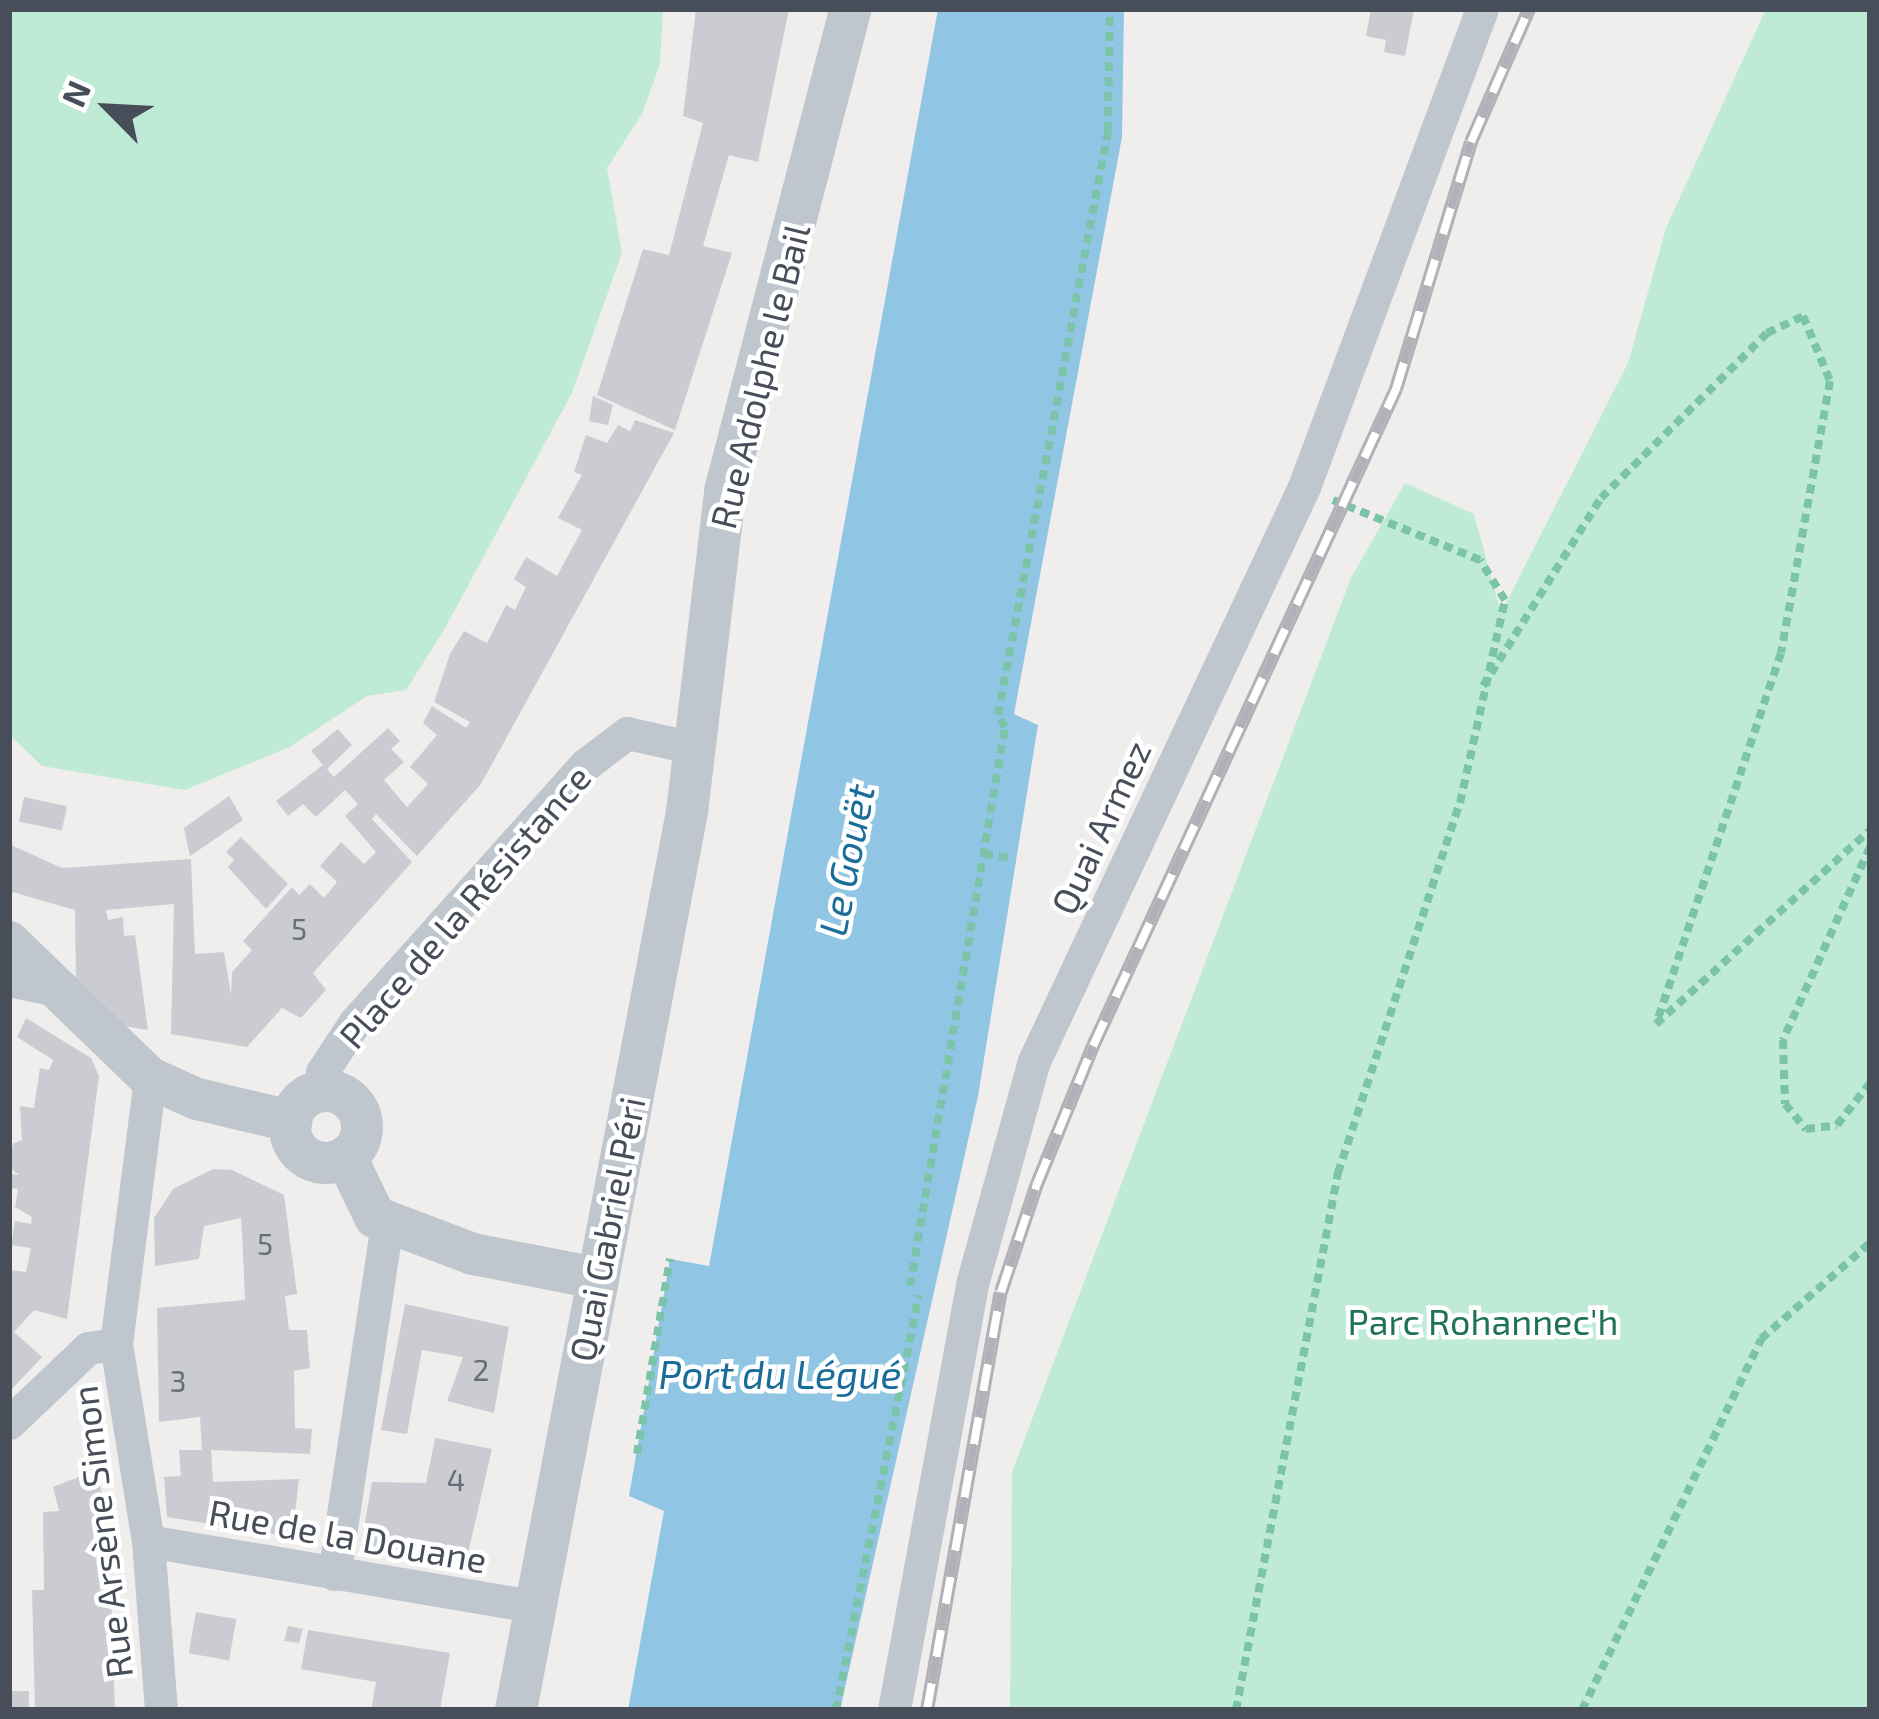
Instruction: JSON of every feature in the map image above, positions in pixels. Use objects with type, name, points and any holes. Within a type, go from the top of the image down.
[{"type":"street","name":"Rue Adolphe le Bail","points":[[694,748],[724,491],[851,9]]},
{"type":"street","name":"Quai Armez","points":[[893,1710],[972,1285],[1034,1061],[1304,488],[1482,9]]},
{"type":"street","name":"Place de la Résistance","points":[[323,1091],[322,1072],[356,1022],[585,765],[627,733],[694,748]]},
{"type":"street","name":"Quai Gabriel Péri","points":[[516,1710],[694,748]]},
{"type":"street","points":[[9,942],[52,989],[150,1078],[196,1100],[291,1121]]},
{"type":"street","points":[[9,980],[52,989]]},
{"type":"street","name":"Rue Arsène Simon","points":[[150,1078],[136,1139],[116,1344],[148,1540],[161,1710]]},
{"type":"street","points":[[323,1091],[346,1097],[360,1115],[361,1138],[346,1157],[324,1163],[302,1154],[291,1121],[302,1101],[323,1091]]},
{"type":"street","points":[[346,1157],[375,1217],[473,1254],[597,1278]]},
{"type":"street","points":[[334,1574],[387,1222]]},
{"type":"street","points":[[9,1423],[88,1348],[116,1344]]},
{"type":"street","name":"Rue de la Douane","points":[[148,1540],[534,1606]]},
{"type":"path","points":[[910,1286],[1005,727],[998,715],[1108,131],[1110,9]]},
{"type":"path","points":[[1483,686],[1601,498],[1767,333],[1803,316],[1829,381],[1781,653],[1656,1024],[1870,830]]},
{"type":"path","points":[[1236,1710],[1338,1173],[1419,941],[1505,600],[1480,560],[1304,488]]},
{"type":"path","points":[[1870,847],[1783,1040],[1785,1104],[1806,1129],[1837,1126],[1870,1083]]},
{"type":"path","points":[[983,854],[1014,858]]},
{"type":"path","points":[[1582,1710],[1761,1339],[1870,1243]]},
{"type":"path","points":[[637,1454],[670,1258]]},
{"type":"path","points":[[836,1710],[919,1295]]},
{"type":"green space","points":[[9,9],[663,9],[660,64],[642,114],[607,168],[622,253],[572,393],[444,630],[406,690],[367,696],[290,747],[185,790],[42,766],[9,734]]},
{"type":"green space","name":"Parc Rohannec'h","points":[[1766,9],[1870,9],[1870,1710],[1010,1710],[1012,1472],[1351,578],[1405,483],[1474,514],[1501,613],[1628,363],[1666,228]]},
{"type":"water","name":"Port du Légué","points":[[938,9],[1124,9],[1122,137],[1014,714],[1038,725],[978,1096],[840,1710],[628,1710],[664,1511],[629,1496],[670,1259],[709,1266]]},
{"type":"building","points":[[696,9],[789,9],[758,162],[729,155],[703,246],[732,253],[675,430],[597,395],[643,249],[669,255],[703,123],[683,116]]},
{"type":"building","points":[[1371,9],[1414,9],[1405,56],[1384,52],[1386,40],[1366,36]]},
{"type":"building","points":[[593,396],[613,405],[608,425],[589,421]]},
{"type":"building","points":[[635,420],[674,433],[481,784],[417,856],[376,814],[372,819],[412,862],[313,973],[326,990],[301,1018],[282,1008],[247,1047],[171,1034],[174,904],[106,910],[108,920],[123,917],[124,936],[135,935],[148,1030],[117,1025],[76,981],[75,910],[9,891],[9,844],[62,868],[191,859],[195,954],[224,952],[231,994],[232,972],[252,950],[243,941],[292,887],[299,895],[310,884],[324,898],[337,882],[320,866],[341,842],[364,864],[376,852],[345,816],[358,804],[345,790],[316,817],[303,804],[288,816],[276,801],[323,765],[311,751],[338,729],[352,745],[327,769],[334,777],[388,728],[400,741],[391,749],[404,762],[384,780],[407,807],[428,784],[410,767],[437,735],[423,723],[432,706],[466,728],[470,722],[434,702],[450,654],[464,631],[487,643],[506,605],[515,610],[526,587],[514,579],[526,557],[557,576],[582,530],[558,518],[582,475],[574,472],[586,435],[607,443],[618,425],[630,431]]},
{"type":"building","points":[[229,796],[243,820],[190,856],[184,828]]},
{"type":"building","points":[[24,797],[67,806],[62,831],[19,821]]},
{"type":"building","points":[[241,837],[288,884],[266,909],[228,867],[234,860],[226,852]]},
{"type":"building","points":[[26,1018],[91,1058],[99,1076],[67,1319],[34,1310],[14,1332],[42,1357],[9,1392],[9,1270],[26,1272],[31,1248],[11,1245],[15,1221],[31,1224],[32,1217],[15,1207],[18,1189],[9,1188],[9,1174],[19,1175],[9,1167],[13,1144],[22,1140],[20,1106],[34,1108],[40,1068],[49,1070],[53,1060],[17,1037]]},
{"type":"building","points":[[213,1169],[232,1170],[284,1195],[297,1294],[285,1296],[289,1330],[307,1330],[310,1368],[294,1371],[295,1428],[312,1429],[310,1454],[211,1450],[213,1482],[299,1479],[292,1537],[167,1517],[164,1477],[181,1476],[179,1450],[202,1450],[200,1417],[159,1422],[157,1308],[245,1300],[241,1218],[204,1226],[199,1259],[155,1266],[154,1218],[173,1189]]},
{"type":"building","points":[[405,1304],[509,1327],[494,1413],[447,1401],[463,1357],[422,1350],[407,1434],[381,1430]]},
{"type":"building","points":[[435,1438],[492,1449],[466,1562],[361,1544],[372,1482],[426,1483]]},
{"type":"building","points":[[94,1471],[108,1508],[115,1710],[35,1710],[32,1590],[44,1590],[43,1512],[59,1511],[53,1487]]},
{"type":"building","points":[[196,1612],[236,1619],[229,1660],[189,1653]]},
{"type":"building","points":[[288,1626],[303,1629],[299,1643],[284,1641]]},
{"type":"building","points":[[308,1630],[450,1653],[440,1710],[371,1710],[376,1682],[301,1669]]},
{"type":"building","points":[[9,1691],[29,1691],[29,1710],[9,1710]]},
{"type":"railway","points":[[927,1710],[1001,1292],[1037,1184],[1093,1046],[1396,389],[1471,142],[1529,9]]},
{"type":"water label","name":"Le Gouët","points":[[846,860]]}]
